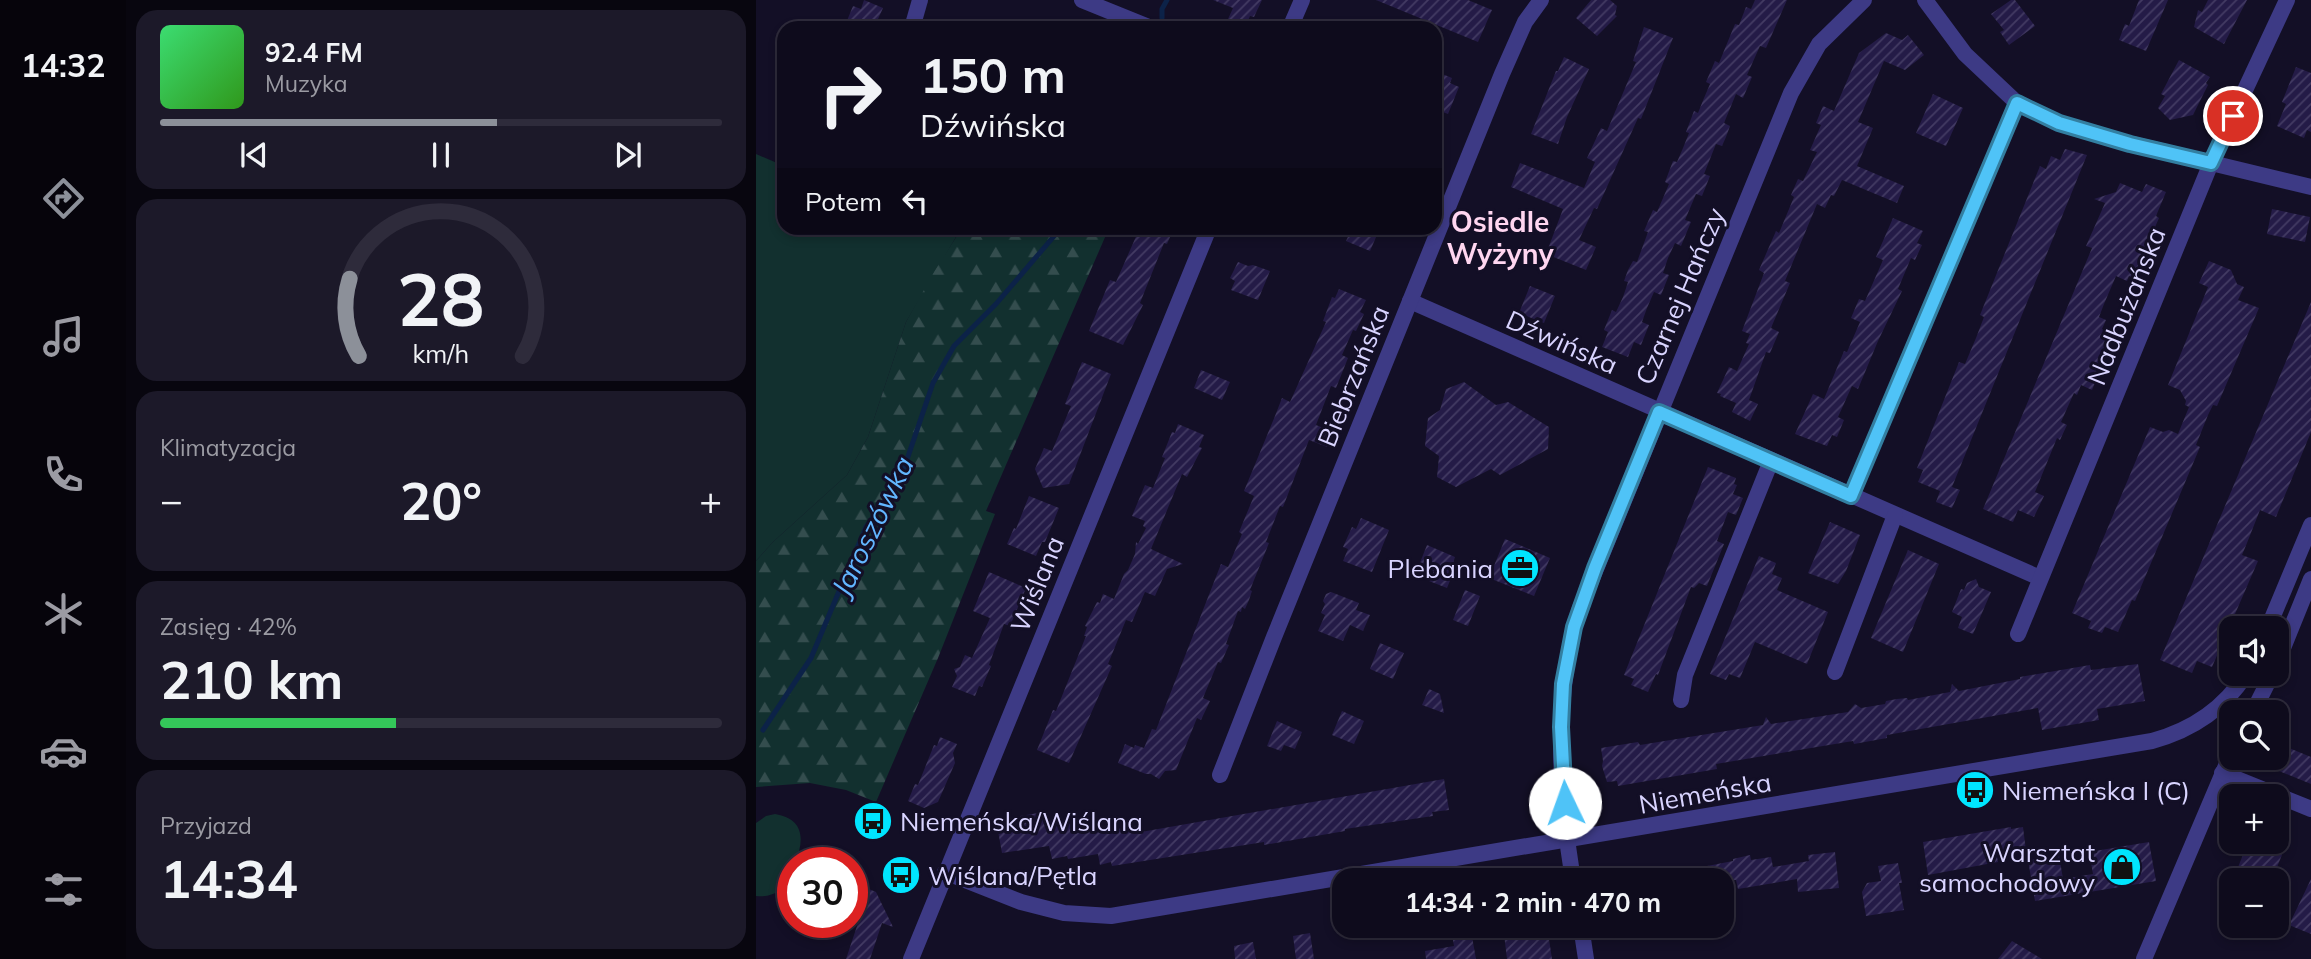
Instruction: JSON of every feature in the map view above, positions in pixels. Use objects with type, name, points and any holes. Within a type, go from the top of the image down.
[{"type":"street","points":[[914,21],[920,0]]},
{"type":"street","points":[[1082,0],[1134,21]]},
{"type":"street","points":[[1293,21],[1302,0]]},
{"type":"street","name":"Biebrzańska","points":[[1442,222],[1525,22],[1541,0]]},
{"type":"street","name":"Czarnej Hańczy","points":[[1571,868],[1567,840],[1561,727],[1563,684],[1580,608],[1791,93],[1819,44],[1864,0]]},
{"type":"street","points":[[1925,0],[1965,54],[2017,103],[2059,123],[2130,144],[2311,187]]},
{"type":"street","name":"Nadbużańska","points":[[2018,634],[2211,163],[2287,0]]},
{"type":"street","points":[[1851,496],[2017,103]]},
{"type":"street","name":"Wiślana","points":[[911,959],[1206,235]]},
{"type":"street","name":"Biebrzańska","points":[[1220,775],[1437,235]]},
{"type":"street","name":"Dźwińska","points":[[1410,301],[2040,578]]},
{"type":"street","points":[[1681,700],[1685,675],[1771,461]]},
{"type":"street","points":[[1835,672],[1895,515]]},
{"type":"street","points":[[2273,616],[2311,525]]},
{"type":"street","points":[[2289,633],[2311,579]]},
{"type":"street","name":"Niemeńska","points":[[946,872],[1021,902],[1064,912],[1111,916],[2152,741],[2198,723],[2215,711],[2238,686]]},
{"type":"street","points":[[2144,959],[2223,770]]},
{"type":"street","points":[[2222,773],[2311,809]]},
{"type":"street","points":[[1583,938],[1586,959]]},
{"type":"green space","points":[[756,154],[777,163],[777,235],[956,237],[906,322],[868,437],[847,475],[773,542],[756,561]]},
{"type":"green space","points":[[958,235],[1106,235],[986,511],[995,514],[938,658],[876,802],[846,790],[810,783],[756,787],[756,561],[773,542],[847,475],[868,437],[906,322]]},
{"type":"green space","points":[[775,814],[792,820],[800,831],[800,846],[777,847],[777,892],[756,896],[756,823]]},
{"type":"building","points":[[864,0],[883,8],[877,21],[847,21],[853,6],[861,9]]},
{"type":"building","points":[[1213,0],[1262,0],[1254,17],[1250,16],[1248,21],[1227,21],[1233,8]]},
{"type":"building","points":[[1376,0],[1468,0],[1492,10],[1478,42],[1442,27],[1442,21],[1427,21]]},
{"type":"building","points":[[1591,0],[1610,0],[1617,6],[1617,16],[1597,36],[1576,18]]},
{"type":"building","points":[[1755,0],[1787,0],[1766,48],[1760,46],[1747,75],[1752,77],[1743,98],[1736,94],[1724,123],[1730,126],[1726,137],[1722,146],[1716,144],[1704,174],[1710,176],[1702,196],[1696,194],[1685,220],[1691,222],[1681,246],[1675,243],[1668,258],[1663,273],[1669,275],[1661,295],[1654,292],[1647,308],[1642,322],[1649,325],[1641,345],[1634,342],[1628,357],[1602,347],[1608,332],[1604,330],[1612,310],[1616,312],[1623,297],[1628,282],[1624,281],[1628,270],[1633,261],[1637,262],[1648,232],[1644,231],[1653,210],[1657,212],[1669,184],[1665,182],[1673,161],[1677,162],[1683,148],[1694,111],[1698,113],[1710,84],[1706,82],[1715,61],[1719,63],[1735,24],[1739,25],[1746,7],[1751,9]]},
{"type":"building","points":[[2015,0],[2035,26],[2009,45],[2000,32],[2004,30],[1991,14]]},
{"type":"building","points":[[2139,0],[2168,0],[2146,51],[2119,40],[2125,24],[2129,26]]},
{"type":"building","points":[[2208,0],[2247,0],[2224,44],[2194,27],[2198,10],[2202,12]]},
{"type":"building","points":[[1644,27],[1673,38],[1641,119],[1638,118],[1597,209],[1594,208],[1579,240],[1596,247],[1586,270],[1546,254],[1563,209],[1511,187],[1520,163],[1584,188],[1595,162],[1587,158],[1601,128],[1607,131],[1636,62],[1633,61]]},
{"type":"building","points":[[1886,33],[1902,40],[1908,35],[1924,55],[1905,70],[1884,61],[1858,122],[1873,128],[1857,166],[1904,186],[1897,203],[1842,180],[1825,208],[1817,204],[1785,281],[1790,283],[1771,328],[1779,332],[1770,353],[1766,352],[1749,400],[1758,404],[1750,421],[1732,412],[1736,403],[1717,393],[1729,367],[1737,371],[1749,344],[1746,343],[1750,334],[1742,331],[1764,273],[1759,270],[1776,231],[1779,233],[1794,197],[1791,195],[1798,179],[1803,181],[1817,152],[1810,150],[1821,125],[1816,123],[1823,106],[1834,111],[1859,53]]},
{"type":"building","points":[[1564,57],[1589,69],[1558,144],[1531,134]]},
{"type":"building","points":[[2179,60],[2210,77],[2193,115],[2170,120],[2158,108],[2165,96],[2161,94]]},
{"type":"building","points":[[2296,67],[2311,73],[2311,132],[2307,130],[2304,138],[2277,126],[2286,104],[2282,102]]},
{"type":"building","points":[[1442,74],[1452,78],[1450,83],[1459,87],[1448,114],[1442,112]]},
{"type":"building","points":[[1933,94],[1963,108],[1946,146],[1916,133]]},
{"type":"building","points":[[2065,149],[2087,155],[1952,487],[1960,490],[1952,508],[1936,502],[1940,491],[1918,482],[1923,470],[1917,468],[1959,362],[1965,364],[1976,338],[1984,317],[1980,315],[2040,166],[2046,169],[2051,156],[2060,160]]},
{"type":"building","points":[[2120,183],[2142,192],[2146,184],[2166,192],[2156,216],[2159,218],[2133,278],[2129,276],[2127,281],[2116,276],[2104,304],[2099,317],[2106,320],[2102,329],[2115,335],[2092,390],[2081,385],[2077,395],[2074,393],[2061,422],[2067,425],[2060,440],[2057,438],[2035,492],[2044,496],[2034,517],[2018,510],[2013,522],[1983,509],[2092,248],[2086,246],[2105,203],[2094,199],[2116,192]]},
{"type":"building","points":[[2272,209],[2310,217],[2305,242],[2267,234]]},
{"type":"building","points":[[1893,218],[1923,231],[1917,243],[1922,245],[1915,260],[1911,258],[1898,289],[1902,291],[1858,389],[1852,386],[1838,417],[1844,420],[1837,437],[1832,435],[1827,446],[1795,434],[1813,394],[1824,399],[1844,351],[1847,352],[1860,322],[1851,318],[1859,299],[1865,301],[1883,260],[1876,257]]},
{"type":"building","points":[[1137,235],[1171,235],[1167,244],[1164,243],[1140,303],[1143,305],[1123,345],[1089,331],[1110,280],[1116,282]]},
{"type":"building","points":[[1349,235],[1377,235],[1370,251],[1346,241]]},
{"type":"building","points":[[2209,261],[2231,270],[2237,284],[2244,287],[2238,300],[2259,308],[2217,406],[2213,405],[2208,415],[2196,445],[2200,447],[2135,601],[2132,600],[2118,632],[2105,627],[2102,633],[2088,628],[2091,621],[2072,613],[2150,427],[2178,434],[2189,407],[2185,405],[2186,401],[2180,390],[2168,385],[2208,287],[2199,283]]},
{"type":"building","points":[[1238,262],[1270,271],[1258,300],[1231,290],[1235,281],[1230,278]]},
{"type":"building","points":[[1530,286],[1555,296],[1544,323],[1519,313]]},
{"type":"building","points":[[1339,289],[1366,300],[1360,312],[1364,314],[1356,331],[1353,330],[1342,355],[1348,358],[1336,388],[1331,386],[1316,425],[1333,432],[1327,447],[1309,440],[1266,542],[1269,543],[1250,590],[1249,600],[1245,609],[1242,607],[1241,612],[1238,611],[1226,644],[1229,645],[1221,663],[1218,662],[1203,698],[1210,701],[1201,720],[1197,718],[1176,770],[1165,771],[1159,779],[1118,763],[1125,744],[1144,748],[1152,729],[1156,730],[1221,564],[1228,567],[1242,534],[1239,532],[1254,496],[1244,491],[1282,398],[1290,402],[1326,322],[1323,321],[1332,297],[1335,298]]},
{"type":"building","points":[[2311,302],[2311,432],[2276,517],[2260,510],[2242,555],[2258,561],[2234,616],[2219,616],[2219,651],[2212,667],[2197,661],[2192,673],[2160,660]]},
{"type":"building","points":[[1082,362],[1111,374],[1069,484],[1043,488],[1035,469],[1044,448],[1052,451],[1071,406],[1065,404]]},
{"type":"building","points":[[1201,370],[1230,382],[1222,400],[1194,388]]},
{"type":"building","points":[[1464,382],[1496,405],[1508,402],[1549,427],[1548,449],[1500,475],[1491,469],[1456,487],[1437,477],[1439,456],[1425,446],[1428,418],[1440,410],[1446,389]]},
{"type":"building","points":[[1178,424],[1204,435],[1199,447],[1202,448],[1187,477],[1182,474],[1151,549],[1183,564],[1167,569],[1155,596],[1145,592],[1132,622],[1126,620],[1108,664],[1112,666],[1069,763],[1037,750],[1053,710],[1056,711],[1086,636],[1085,626],[1097,602],[1100,603],[1103,594],[1114,599],[1135,554],[1136,542],[1138,544],[1146,528],[1143,526],[1145,521],[1132,516],[1145,485],[1153,488],[1165,458],[1162,457]]},
{"type":"building","points":[[1708,467],[1736,478],[1734,484],[1737,485],[1733,494],[1743,498],[1736,515],[1728,512],[1717,541],[1724,544],[1707,586],[1699,583],[1694,588],[1691,587],[1658,675],[1656,674],[1648,692],[1631,685],[1634,679],[1624,675]]},
{"type":"building","points":[[1029,496],[1059,508],[1036,556],[1007,544]]},
{"type":"building","points":[[1361,518],[1389,530],[1372,572],[1343,561],[1348,549],[1343,547],[1352,527],[1356,529]]},
{"type":"building","points":[[1830,522],[1860,535],[1838,584],[1808,573]]},
{"type":"building","name":"Plebania","points":[[1505,539],[1550,558],[1534,596],[1489,578]]},
{"type":"building","points":[[1427,545],[1455,557],[1451,569],[1454,571],[1447,588],[1429,581],[1434,571],[1419,565]]},
{"type":"building","points":[[1908,550],[1939,564],[1903,652],[1871,638]]},
{"type":"building","points":[[1759,556],[1776,563],[1772,574],[1782,578],[1777,590],[1828,612],[1807,664],[1755,642],[1740,678],[1729,674],[1726,680],[1710,674]]},
{"type":"building","points":[[989,572],[1026,588],[1010,626],[1004,624],[989,665],[991,666],[975,696],[952,687],[957,676],[954,669],[960,667],[965,655],[972,658],[990,618],[973,611]]},
{"type":"building","points":[[1976,579],[1979,587],[1991,592],[1973,634],[1958,628],[1962,617],[1952,612],[1961,589],[1964,590],[1967,583]]},
{"type":"building","points":[[1465,590],[1480,596],[1468,626],[1453,620]]},
{"type":"building","points":[[1331,592],[1359,603],[1356,610],[1370,615],[1363,631],[1350,625],[1343,641],[1318,631],[1325,615],[1321,613],[1325,604],[1323,601],[1326,594]]},
{"type":"building","points":[[1380,643],[1404,653],[1393,679],[1370,669]]},
{"type":"building","points":[[2138,664],[2145,701],[2097,709],[2099,720],[2042,730],[2038,708],[1887,735],[1887,738],[1854,744],[1853,741],[1716,764],[1717,769],[1618,786],[1617,781],[1607,782],[1602,766],[1601,748],[1638,742],[1640,745],[1763,725],[1766,717],[1771,724],[1848,712],[1855,704],[1861,708],[1897,699],[1908,700],[1950,692],[1952,684],[1959,691],[2090,665],[2091,670]]},
{"type":"building","points":[[1429,689],[1440,694],[1444,713],[1422,705]]},
{"type":"building","points":[[1342,711],[1364,721],[1354,744],[1332,735]]},
{"type":"building","points":[[1277,721],[1302,732],[1295,749],[1284,745],[1281,751],[1267,746]]},
{"type":"building","points":[[940,737],[957,744],[953,753],[955,763],[938,802],[924,808],[908,801]]},
{"type":"building","points":[[2289,748],[2311,757],[2311,784],[2279,771],[2289,770]]},
{"type":"building","points":[[1444,779],[1449,810],[1432,812],[1433,816],[1264,845],[1264,842],[1112,866],[1111,862],[1100,865],[1098,854],[1052,859],[1049,846],[1002,853],[996,820],[1044,812],[1046,828],[1092,820],[1094,833],[1140,825],[1141,832]]},
{"type":"building","points":[[2023,827],[2026,851],[1997,856],[1998,862],[1928,875],[1923,842]]},
{"type":"building","points":[[2149,842],[2156,881],[2035,901],[2028,860],[2059,855],[2063,879],[2093,874],[2089,852]]},
{"type":"building","points":[[1835,852],[1839,888],[1798,892],[1797,879],[1738,889],[1734,880],[1734,868],[1702,867],[1750,855],[1751,860],[1771,857],[1773,867],[1809,861],[1808,855]]},
{"type":"building","points":[[2243,854],[2282,854],[2277,868],[2238,868]]},
{"type":"building","points":[[1898,863],[1904,910],[1866,916],[1862,892],[1867,883],[1881,881],[1878,866]]},
{"type":"building","points":[[2311,879],[2311,934],[2289,925]]},
{"type":"building","points":[[868,889],[876,892],[893,927],[882,923],[870,959],[846,959],[853,938],[868,938]]},
{"type":"building","points":[[1310,933],[1314,959],[1296,959],[1293,936]]},
{"type":"building","points":[[1453,938],[1472,938],[1476,959],[1426,959],[1425,951],[1454,946]]},
{"type":"building","points":[[1504,938],[1549,938],[1552,959],[1507,959]]},
{"type":"building","points":[[2012,941],[2042,959],[1998,959]]},
{"type":"building","points":[[1253,942],[1256,959],[1235,959],[1234,946]]},
{"type":"waterway","name":"Jaroszówka","points":[[1162,18],[1162,9],[1167,0]]},
{"type":"waterway","name":"Jaroszówka","points":[[763,730],[811,658],[866,527],[900,480],[933,383],[954,346],[996,304],[1055,235]]},
{"type":"place","name":"Plebania","points":[[1520,568]]},
{"type":"place","name":"Niemeńska I (C)","points":[[1975,790]]},
{"type":"place","name":"Niemeńska/Wiślana","points":[[873,821]]},
{"type":"place","name":"Warsztat samochodowy","points":[[2122,867]]},
{"type":"place","name":"Wiślana/Pętla","points":[[901,875]]},
{"type":"district","name":"Osiedle Wyżyny","points":[[1500,237]]},
{"type":"route","points":[[1565,803],[1561,727],[1563,684],[1574,627],[1595,568],[1659,412],[1851,496],[2017,103],[2059,123],[2130,144],[2211,163],[2233,116]]}]
